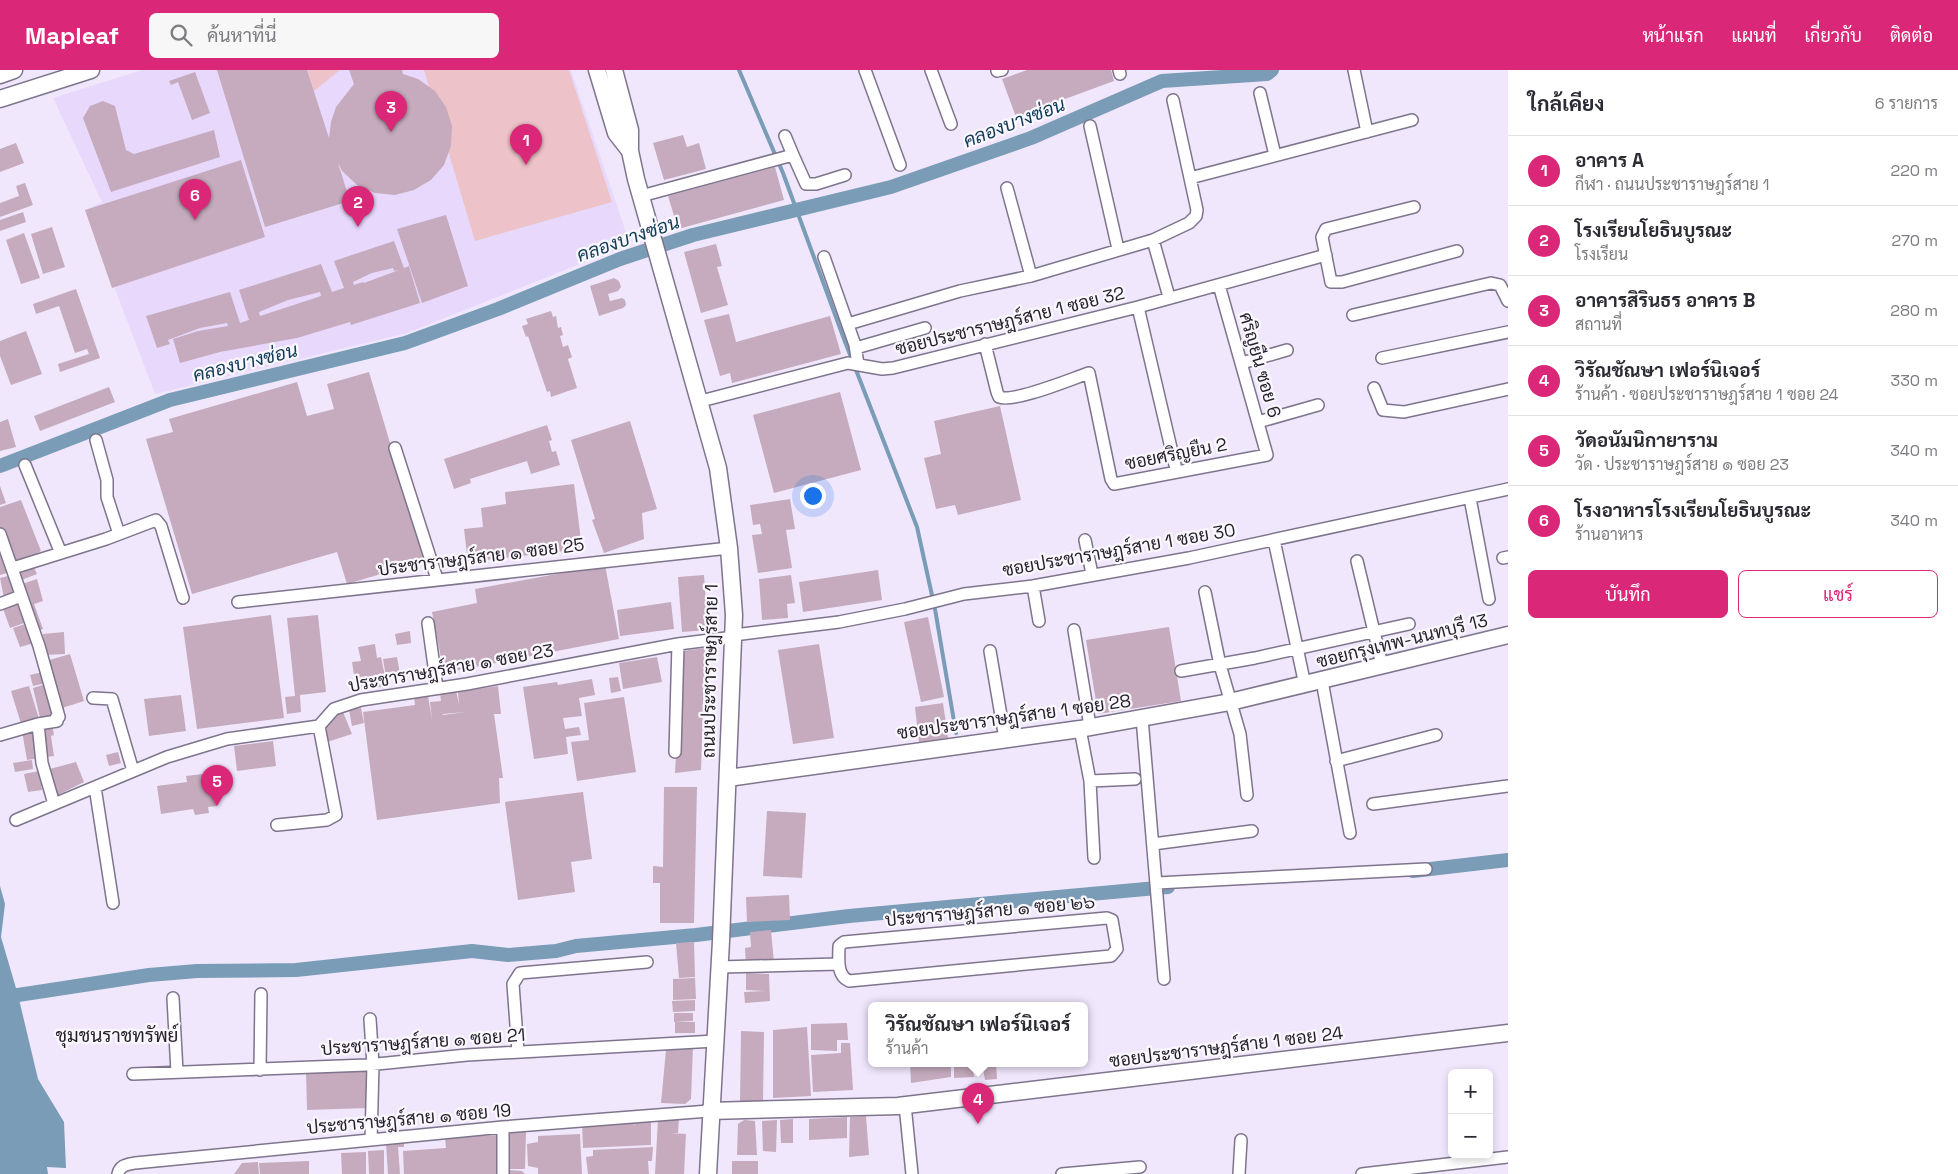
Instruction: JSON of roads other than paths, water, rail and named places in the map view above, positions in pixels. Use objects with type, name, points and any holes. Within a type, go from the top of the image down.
[{"type":"street","points":[[0,99],[91,70]]},
{"type":"street","name":"ถนนประชาราษฎร์สาย 1","points":[[597,70],[616,133],[630,151]]},
{"type":"street","name":"ถนนประชาราษฎร์สาย 1","points":[[614,70],[630,130],[630,151],[641,196],[718,468],[729,548],[734,636],[721,941],[710,1111],[708,1174]]},
{"type":"street","points":[[865,70],[900,165]]},
{"type":"street","points":[[931,70],[951,124]]},
{"type":"street","points":[[1354,70],[1367,132]]},
{"type":"street","points":[[1260,93],[1276,155]]},
{"type":"street","points":[[848,324],[960,291],[1031,276],[1153,240],[1194,219],[1197,210],[1173,100]]},
{"type":"street","points":[[1190,178],[1412,120]]},
{"type":"street","points":[[1090,126],[1118,249]]},
{"type":"street","points":[[785,136],[784,158],[806,184],[816,184],[845,175]]},
{"type":"street","points":[[641,196],[784,158]]},
{"type":"street","points":[[1007,188],[1031,276]]},
{"type":"street","points":[[1414,207],[1326,229],[1322,237],[1331,282],[1457,251]]},
{"type":"street","points":[[1153,240],[1169,297]]},
{"type":"street","name":"ซอยประชาราษฎร์สาย 1 ซอย 32","points":[[700,401],[854,363],[882,369],[893,368],[1219,285],[1326,255]]},
{"type":"street","points":[[824,257],[856,348],[854,363]]},
{"type":"street","points":[[1353,315],[1491,283],[1500,285],[1508,301]]},
{"type":"street","name":"ศริญยืน ซอย 6","points":[[1219,285],[1267,455]]},
{"type":"street","points":[[1138,306],[1175,465]]},
{"type":"street","points":[[856,348],[925,328]]},
{"type":"street","points":[[1382,358],[1508,332]]},
{"type":"street","name":"ซอยศริญยืน 2","points":[[985,344],[999,397],[1022,396],[1089,373],[1111,479],[1114,484],[1267,455]]},
{"type":"street","points":[[1242,363],[1287,350]]},
{"type":"street","points":[[1374,388],[1384,410],[1389,412],[1404,412],[1508,389]]},
{"type":"street","points":[[1258,422],[1318,405]]},
{"type":"street","points":[[96,440],[107,480],[107,497],[119,534]]},
{"type":"street","points":[[395,448],[437,579]]},
{"type":"street","points":[[25,465],[60,552]]},
{"type":"street","name":"ซอยประชาราษฎร์สาย 1 ซอย 30","points":[[734,636],[839,622],[964,594],[1033,586],[1189,558],[1508,489]]},
{"type":"street","points":[[1470,498],[1489,599]]},
{"type":"street","points":[[13,568],[158,521],[183,598]]},
{"type":"street","points":[[0,534],[42,656],[59,717],[56,718],[57,721],[38,724],[0,735]]},
{"type":"street","points":[[1085,540],[1092,574]]},
{"type":"street","points":[[1274,540],[1305,685]]},
{"type":"street","name":"ประชาราษฎร์สาย ๑ ซอย 25","points":[[238,602],[729,548]]},
{"type":"street","points":[[1357,561],[1382,666]]},
{"type":"street","points":[[1033,586],[1039,621]]},
{"type":"street","points":[[1205,592],[1220,665],[1240,734],[1247,795]]},
{"type":"street","points":[[0,604],[21,596]]},
{"type":"street","points":[[428,623],[437,688]]},
{"type":"street","points":[[1181,671],[1220,665],[1409,624]]},
{"type":"street","points":[[1074,630],[1090,781],[1094,858]]},
{"type":"street","name":"ซอยกรุงเทพ-นนทบุรี 13","points":[[1305,685],[1508,635]]},
{"type":"street","name":"ประชาราษฎร์สาย ๑ ซอย 23","points":[[319,726],[334,709],[361,700],[678,644],[734,636]]},
{"type":"street","points":[[675,752],[678,644]]},
{"type":"street","points":[[990,651],[1004,739]]},
{"type":"street","points":[[1322,680],[1350,834]]},
{"type":"street","name":"ซอยประชาราษฎร์สาย 1 ซอย 28","points":[[728,778],[1085,728],[1230,702],[1305,685]]},
{"type":"street","points":[[93,698],[112,699],[133,771]]},
{"type":"street","points":[[1142,718],[1164,979]]},
{"type":"street","points":[[38,724],[42,763],[54,804]]},
{"type":"street","points":[[16,820],[133,771],[227,739],[319,726],[336,815],[327,820],[277,824]]},
{"type":"street","points":[[1336,760],[1436,735]]},
{"type":"street","points":[[1090,781],[1135,779]]},
{"type":"street","points":[[1373,804],[1508,786]]},
{"type":"street","points":[[95,787],[112,902]]},
{"type":"street","points":[[1153,844],[1252,831]]},
{"type":"street","points":[[1157,889],[1426,869]]},
{"type":"street","name":"ประชาราษฎร์สาย ๑ ซอย ๒๖","points":[[1107,918],[1112,920],[1114,926],[1117,949],[1111,956],[849,981],[841,974],[839,964],[839,946],[844,942],[1107,918]]},
{"type":"street","points":[[518,1052],[514,984],[520,973],[646,962]]},
{"type":"street","points":[[719,967],[839,964]]},
{"type":"street","points":[[260,1070],[261,994]]},
{"type":"street","points":[[173,998],[177,1072]]},
{"type":"street","points":[[370,1019],[373,1065],[371,1140]]},
{"type":"street","name":"ซอยประชาราษฎร์สาย 1 ซอย 24","points":[[710,1111],[905,1105],[1508,1033]]},
{"type":"street","name":"ประชาราษฎร์สาย ๑ ซอย 21","points":[[133,1074],[373,1065],[518,1052],[715,1042]]},
{"type":"street","points":[[905,1105],[912,1174]]},
{"type":"street","name":"ประชาราษฎร์สาย ๑ ซอย 19","points":[[118,1174],[119,1168],[135,1163],[503,1127],[710,1111]]},
{"type":"street","points":[[503,1127],[503,1174]]},
{"type":"street","points":[[1239,1174],[1241,1140]]},
{"type":"street","points":[[1362,1174],[1508,1156]]},
{"type":"street","points":[[1062,1174],[1140,1167]]},
{"type":"water","points":[[0,886],[5,904],[1,937],[18,995],[38,1079],[64,1122],[66,1168],[47,1167],[48,1174],[0,1174]]},
{"type":"waterway","points":[[739,70],[783,173],[844,339],[917,527],[935,609],[956,733]]},
{"type":"waterway","name":"คลองบางซ่อน","points":[[0,466],[170,400],[405,343],[498,309],[620,259],[693,235],[891,187],[1031,138],[1162,81],[1267,74],[1272,70]]},
{"type":"waterway","points":[[1413,871],[1508,860]]},
{"type":"waterway","points":[[0,995],[18,995],[149,975],[197,971],[296,970],[472,951],[508,955],[556,951],[576,946],[696,935],[849,916],[1168,887]]},
{"type":"place","name":"อาคารสิรินธร อาคาร B","points":[[391,132]]},
{"type":"place","name":"อาคาร A","points":[[526,165]]},
{"type":"place","name":"โรงอาหารโรงเรียนโยธินบูรณะ","points":[[195,220]]},
{"type":"place","name":"โรงเรียนโยธินบูรณะ","points":[[358,227]]},
{"type":"place","name":"วัดอนัมนิกายาราม","points":[[217,806]]},
{"type":"place","name":"วิรัณชัณษา เฟอร์นิเจอร์","points":[[978,1124]]},
{"type":"district","name":"ชุมชนราชทรัพย์","points":[[117,1035]]}]
